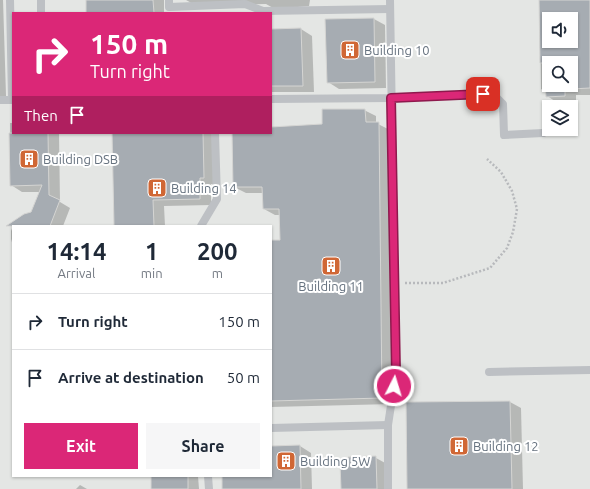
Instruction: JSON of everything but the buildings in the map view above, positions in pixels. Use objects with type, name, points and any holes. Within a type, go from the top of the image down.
[{"type":"lane","points":[[0,100],[12,100],[10,0]]},
{"type":"lane","points":[[41,0],[41,12]]},
{"type":"lane","points":[[388,489],[388,425],[396,373],[390,0]]},
{"type":"lane","points":[[169,6],[245,4],[263,12],[390,9]]},
{"type":"lane","points":[[272,99],[494,95],[503,104],[504,135],[542,133]]},
{"type":"lane","points":[[202,225],[217,199],[215,134]]},
{"type":"lane","points":[[489,372],[590,370]]},
{"type":"lane","points":[[272,428],[388,425]]},
{"type":"lane","points":[[208,477],[209,489]]},
{"type":"path","points":[[394,284],[443,283],[490,268],[507,248],[513,232],[516,209],[512,191],[501,172],[487,159]]},
{"type":"shaded area","points":[[0,0],[590,0],[590,489],[0,489]]},
{"type":"place","name":"Building 10","points":[[350,50]]},
{"type":"place","name":"Building DSB","points":[[29,159]]},
{"type":"place","name":"Building 14","points":[[157,188]]},
{"type":"place","name":"Building 11","points":[[331,266]]},
{"type":"place","name":"Building 12","points":[[459,446]]},
{"type":"place","name":"Building 5W","points":[[286,461]]},
{"type":"route","points":[[394,386],[396,373],[391,98],[483,94]]}]
